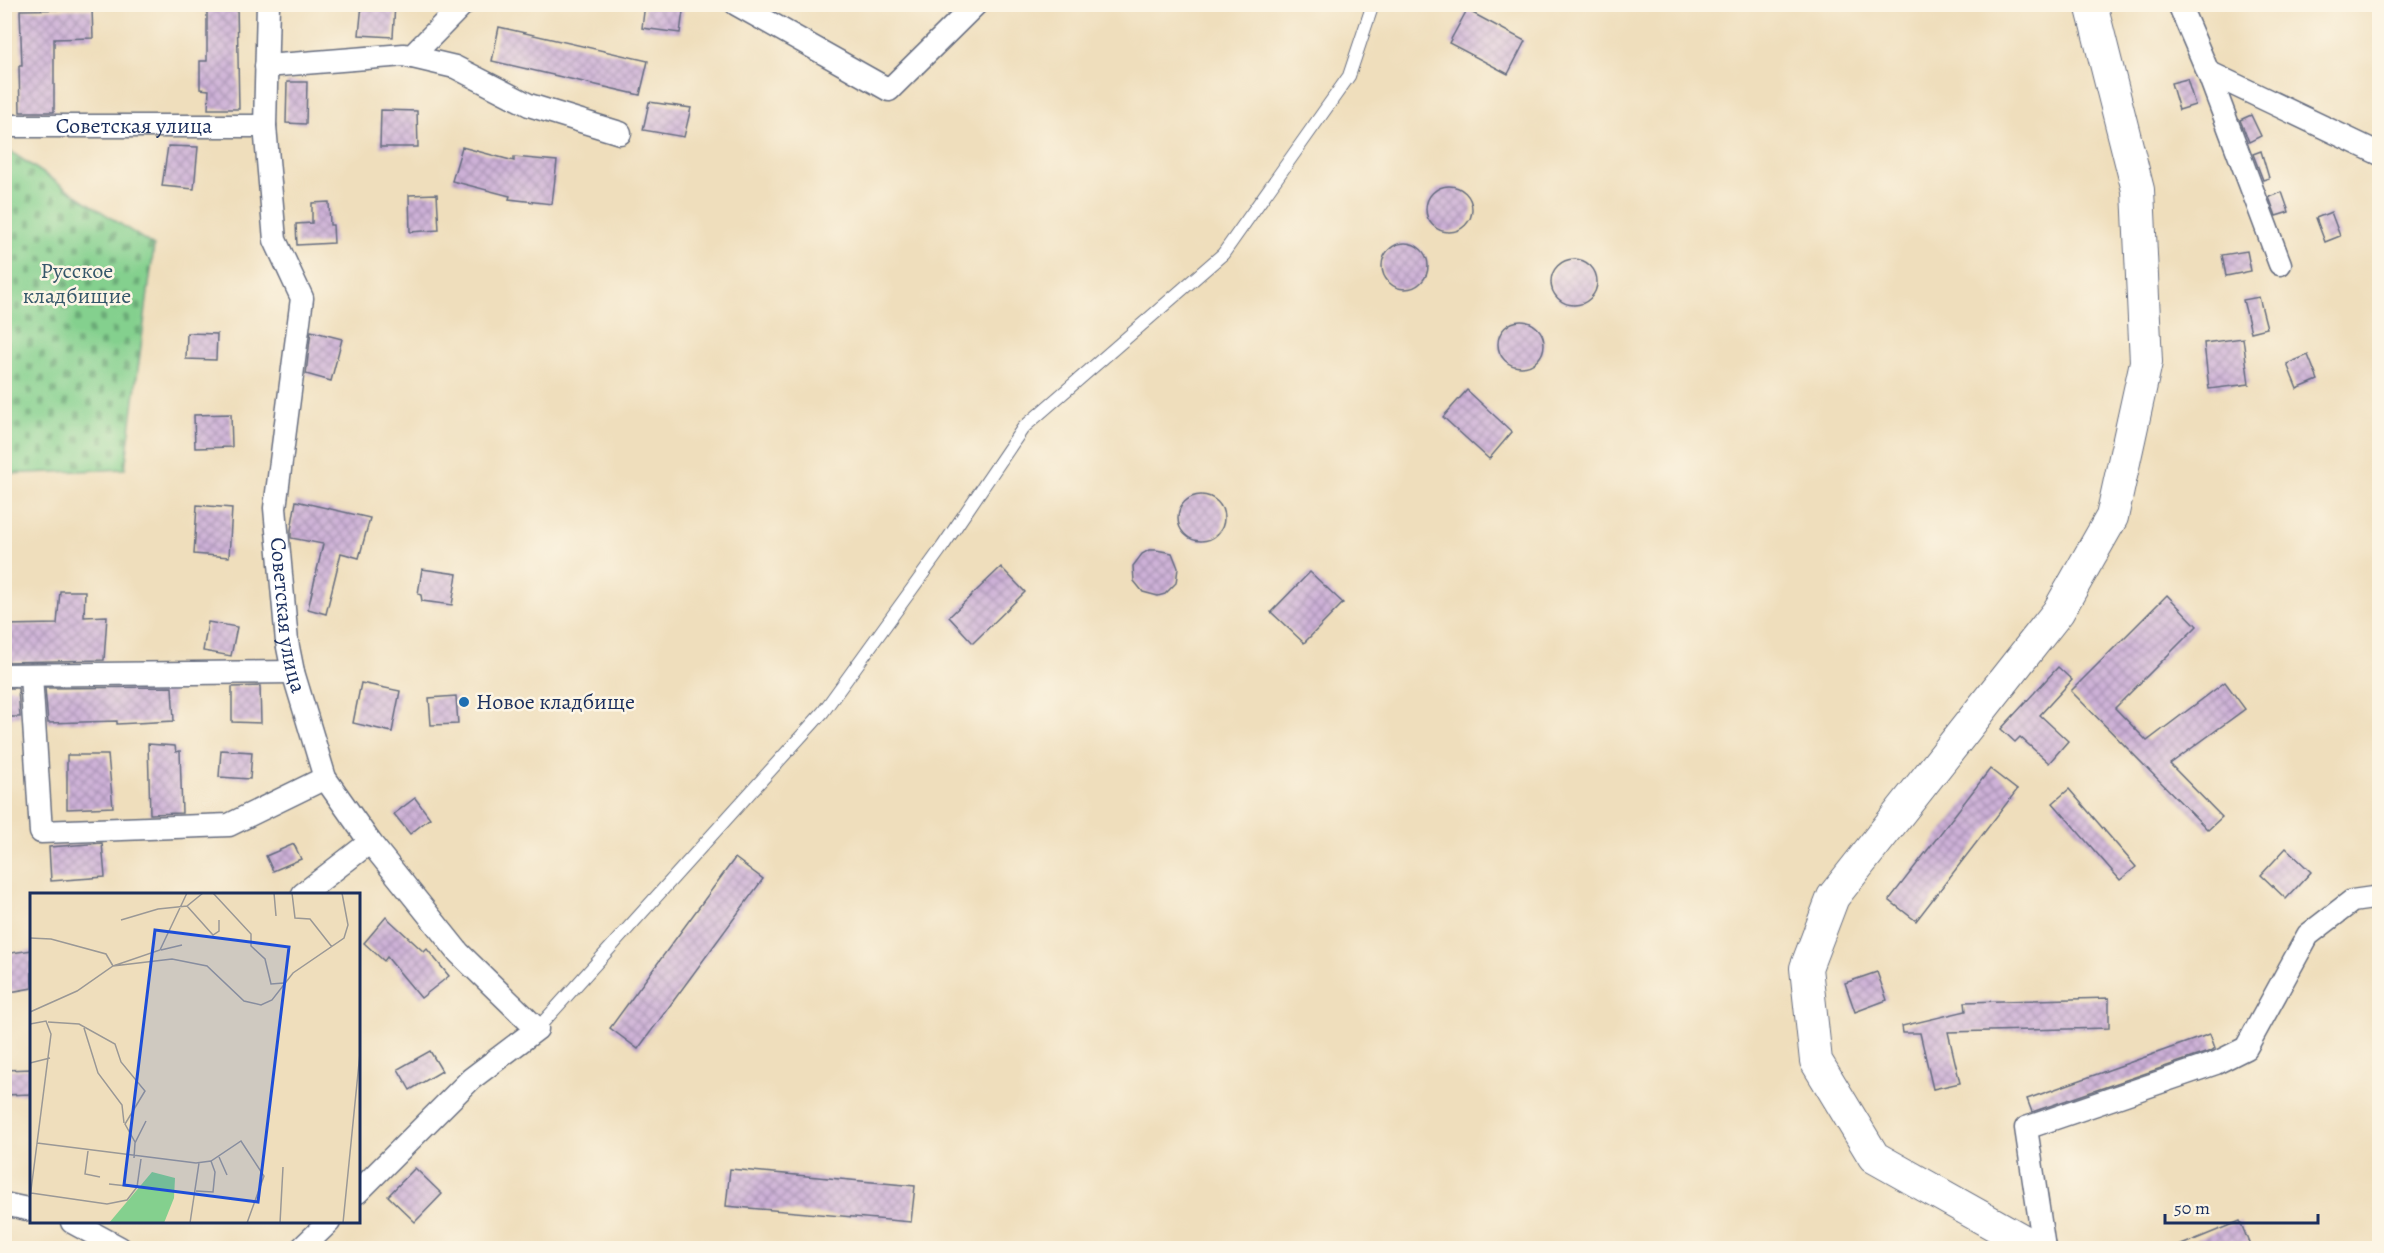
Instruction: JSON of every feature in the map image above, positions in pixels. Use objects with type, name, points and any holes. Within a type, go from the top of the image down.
[{"type":"main road","points":[[2036,1248],[1874,1157],[1816,1061],[1806,968],[1833,897],[2058,612],[2112,517],[2146,362],[2138,190],[2091,4]]},
{"type":"street","name":"Советская улица","points":[[268,4],[265,126],[275,240],[302,298],[275,508],[287,642],[292,672],[325,778],[370,842],[459,953],[537,1029]]},
{"type":"street","points":[[411,57],[463,4]]},
{"type":"street","points":[[736,4],[889,90],[976,4]]},
{"type":"street","points":[[2180,4],[2280,264]]},
{"type":"street","points":[[266,66],[404,55],[454,67],[529,105],[620,133]]},
{"type":"street","points":[[2208,72],[2379,154]]},
{"type":"street","name":"Советская улица","points":[[4,126],[265,126]]},
{"type":"street","points":[[4,675],[292,672]]},
{"type":"street","points":[[31,675],[41,832],[229,825],[325,778]]},
{"type":"street","points":[[304,893],[370,842]]},
{"type":"street","points":[[2044,1248],[2026,1128],[2216,1063],[2246,1048],[2308,935],[2352,901],[2379,897]]},
{"type":"street","points":[[360,1190],[471,1079],[537,1029]]},
{"type":"street","points":[[4,1204],[30,1210]]},
{"type":"street","points":[[76,1223],[120,1248]]},
{"type":"street","points":[[302,1248],[327,1223]]},
{"type":"lane","points":[[537,1029],[823,712],[943,546],[1023,428],[1223,254],[1349,76],[1373,4]]},
{"type":"green space","name":"Русское кладбищие","points":[[5,148],[154,246],[125,469],[5,474]]},
{"type":"building","points":[[207,4],[237,4],[239,109],[208,109],[209,90],[200,89],[200,61],[207,61]]},
{"type":"building","points":[[362,4],[395,4],[393,37],[359,35]]},
{"type":"building","points":[[645,4],[684,4],[680,33],[642,28]]},
{"type":"building","points":[[92,9],[93,38],[54,39],[54,112],[20,112],[19,66],[22,66],[20,10]]},
{"type":"building","points":[[1467,10],[1525,41],[1508,74],[1449,43]]},
{"type":"building","points":[[499,27],[648,61],[640,95],[492,61]]},
{"type":"building","points":[[2187,79],[2195,105],[2179,110],[2171,83]]},
{"type":"building","points":[[287,82],[307,82],[306,124],[286,123]]},
{"type":"building","points":[[649,102],[691,108],[684,137],[643,130]]},
{"type":"building","points":[[381,110],[417,111],[418,147],[380,147]]},
{"type":"building","points":[[2251,115],[2261,136],[2249,142],[2240,120]]},
{"type":"building","points":[[168,146],[198,147],[194,189],[162,186]]},
{"type":"building","points":[[462,147],[514,161],[514,157],[557,161],[552,204],[509,199],[510,196],[452,181]]},
{"type":"building","points":[[2261,151],[2269,178],[2263,180],[2253,154]]},
{"type":"building","points":[[1449,186],[1465,193],[1472,209],[1465,225],[1449,232],[1433,225],[1426,209],[1433,193]]},
{"type":"building","points":[[2282,192],[2289,212],[2276,216],[2269,197]]},
{"type":"building","points":[[437,194],[439,230],[410,232],[409,195]]},
{"type":"building","points":[[329,202],[334,243],[297,245],[296,224],[312,223],[312,203]]},
{"type":"building","points":[[2331,212],[2340,236],[2325,242],[2316,218]]},
{"type":"building","points":[[1405,243],[1421,250],[1428,266],[1421,282],[1405,289],[1389,282],[1382,266],[1389,250]]},
{"type":"building","points":[[2247,251],[2251,271],[2226,276],[2222,255]]},
{"type":"building","points":[[1574,259],[1590,266],[1597,282],[1590,298],[1574,305],[1558,298],[1551,282],[1558,266]]},
{"type":"building","points":[[2259,297],[2267,328],[2251,332],[2243,300]]},
{"type":"building","points":[[1521,321],[1537,328],[1544,344],[1537,360],[1521,367],[1505,360],[1498,344],[1505,328]]},
{"type":"building","points":[[311,331],[342,339],[331,381],[306,374]]},
{"type":"building","points":[[187,333],[217,334],[216,360],[186,359]]},
{"type":"building","points":[[2243,338],[2249,384],[2209,389],[2204,343]]},
{"type":"building","points":[[2308,355],[2318,380],[2297,389],[2287,364]]},
{"type":"building","points":[[1467,390],[1512,432],[1489,459],[1443,417]]},
{"type":"building","points":[[231,414],[232,447],[195,448],[194,415]]},
{"type":"building","points":[[1201,495],[1217,502],[1224,518],[1217,534],[1201,541],[1185,534],[1178,518],[1185,502]]},
{"type":"building","points":[[296,501],[370,518],[359,558],[341,553],[326,614],[308,609],[323,544],[291,538]]},
{"type":"building","points":[[197,505],[232,508],[229,557],[194,554]]},
{"type":"building","points":[[1149,550],[1172,553],[1178,568],[1176,583],[1165,594],[1158,596],[1143,592],[1134,581],[1133,566],[1142,554]]},
{"type":"building","points":[[1001,567],[1025,592],[973,643],[949,617]]},
{"type":"building","points":[[422,569],[457,574],[452,605],[422,601],[421,595],[418,594]]},
{"type":"building","points":[[1310,572],[1343,603],[1304,643],[1271,612]]},
{"type":"building","points":[[60,591],[85,591],[84,617],[107,616],[104,660],[4,662],[4,625],[57,624]]},
{"type":"building","points":[[2167,595],[2197,626],[2115,708],[2147,741],[2225,682],[2245,709],[2170,764],[2222,817],[2208,830],[2071,691]]},
{"type":"building","points":[[208,622],[237,627],[231,656],[203,651]]},
{"type":"building","points":[[2058,667],[2072,680],[2040,715],[2068,741],[2049,763],[2020,737],[2015,742],[2001,729]]},
{"type":"building","points":[[361,683],[400,691],[392,732],[353,723]]},
{"type":"building","points":[[260,686],[261,723],[232,722],[232,687]]},
{"type":"building","points":[[172,687],[174,721],[117,724],[117,721],[48,723],[45,688]]},
{"type":"building","points":[[4,688],[18,688],[20,717],[4,717]]},
{"type":"building","points":[[456,696],[458,724],[431,725],[429,698]]},
{"type":"building","points":[[148,744],[175,746],[176,752],[180,751],[182,813],[150,814]]},
{"type":"building","points":[[221,750],[252,752],[250,779],[219,777]]},
{"type":"building","points":[[67,755],[108,755],[113,807],[67,809]]},
{"type":"building","points":[[1990,769],[2017,790],[1916,921],[1889,900]]},
{"type":"building","points":[[2069,789],[2136,867],[2120,880],[2053,803]]},
{"type":"building","points":[[415,798],[430,818],[410,834],[394,814]]},
{"type":"building","points":[[102,843],[105,877],[51,881],[49,847]]},
{"type":"building","points":[[294,844],[301,859],[273,871],[266,856]]},
{"type":"building","points":[[2286,848],[2311,872],[2286,899],[2261,875]]},
{"type":"building","points":[[735,858],[763,879],[638,1049],[610,1028]]},
{"type":"building","points":[[386,917],[424,952],[427,949],[449,976],[421,998],[387,957],[384,961],[364,943]]},
{"type":"building","points":[[30,950],[30,988],[4,993],[4,954]]},
{"type":"building","points":[[1877,972],[1887,1000],[1855,1012],[1845,983]]},
{"type":"building","points":[[2109,998],[2109,1028],[1948,1032],[1960,1083],[1933,1089],[1920,1033],[1903,1033],[1902,1026],[1966,1011],[1965,1002]]},
{"type":"building","points":[[2210,1034],[2215,1048],[2211,1051],[2032,1112],[2027,1099]]},
{"type":"building","points":[[430,1051],[442,1071],[410,1090],[398,1069]]},
{"type":"building","points":[[30,1069],[30,1094],[4,1095],[4,1070]]},
{"type":"building","points":[[415,1168],[442,1194],[415,1222],[388,1196]]},
{"type":"building","points":[[730,1169],[915,1186],[911,1222],[726,1206]]},
{"type":"building","points":[[2240,1221],[2251,1248],[2174,1248]]},
{"type":"place","name":"Новое кладбище","points":[[464,702]]}]
